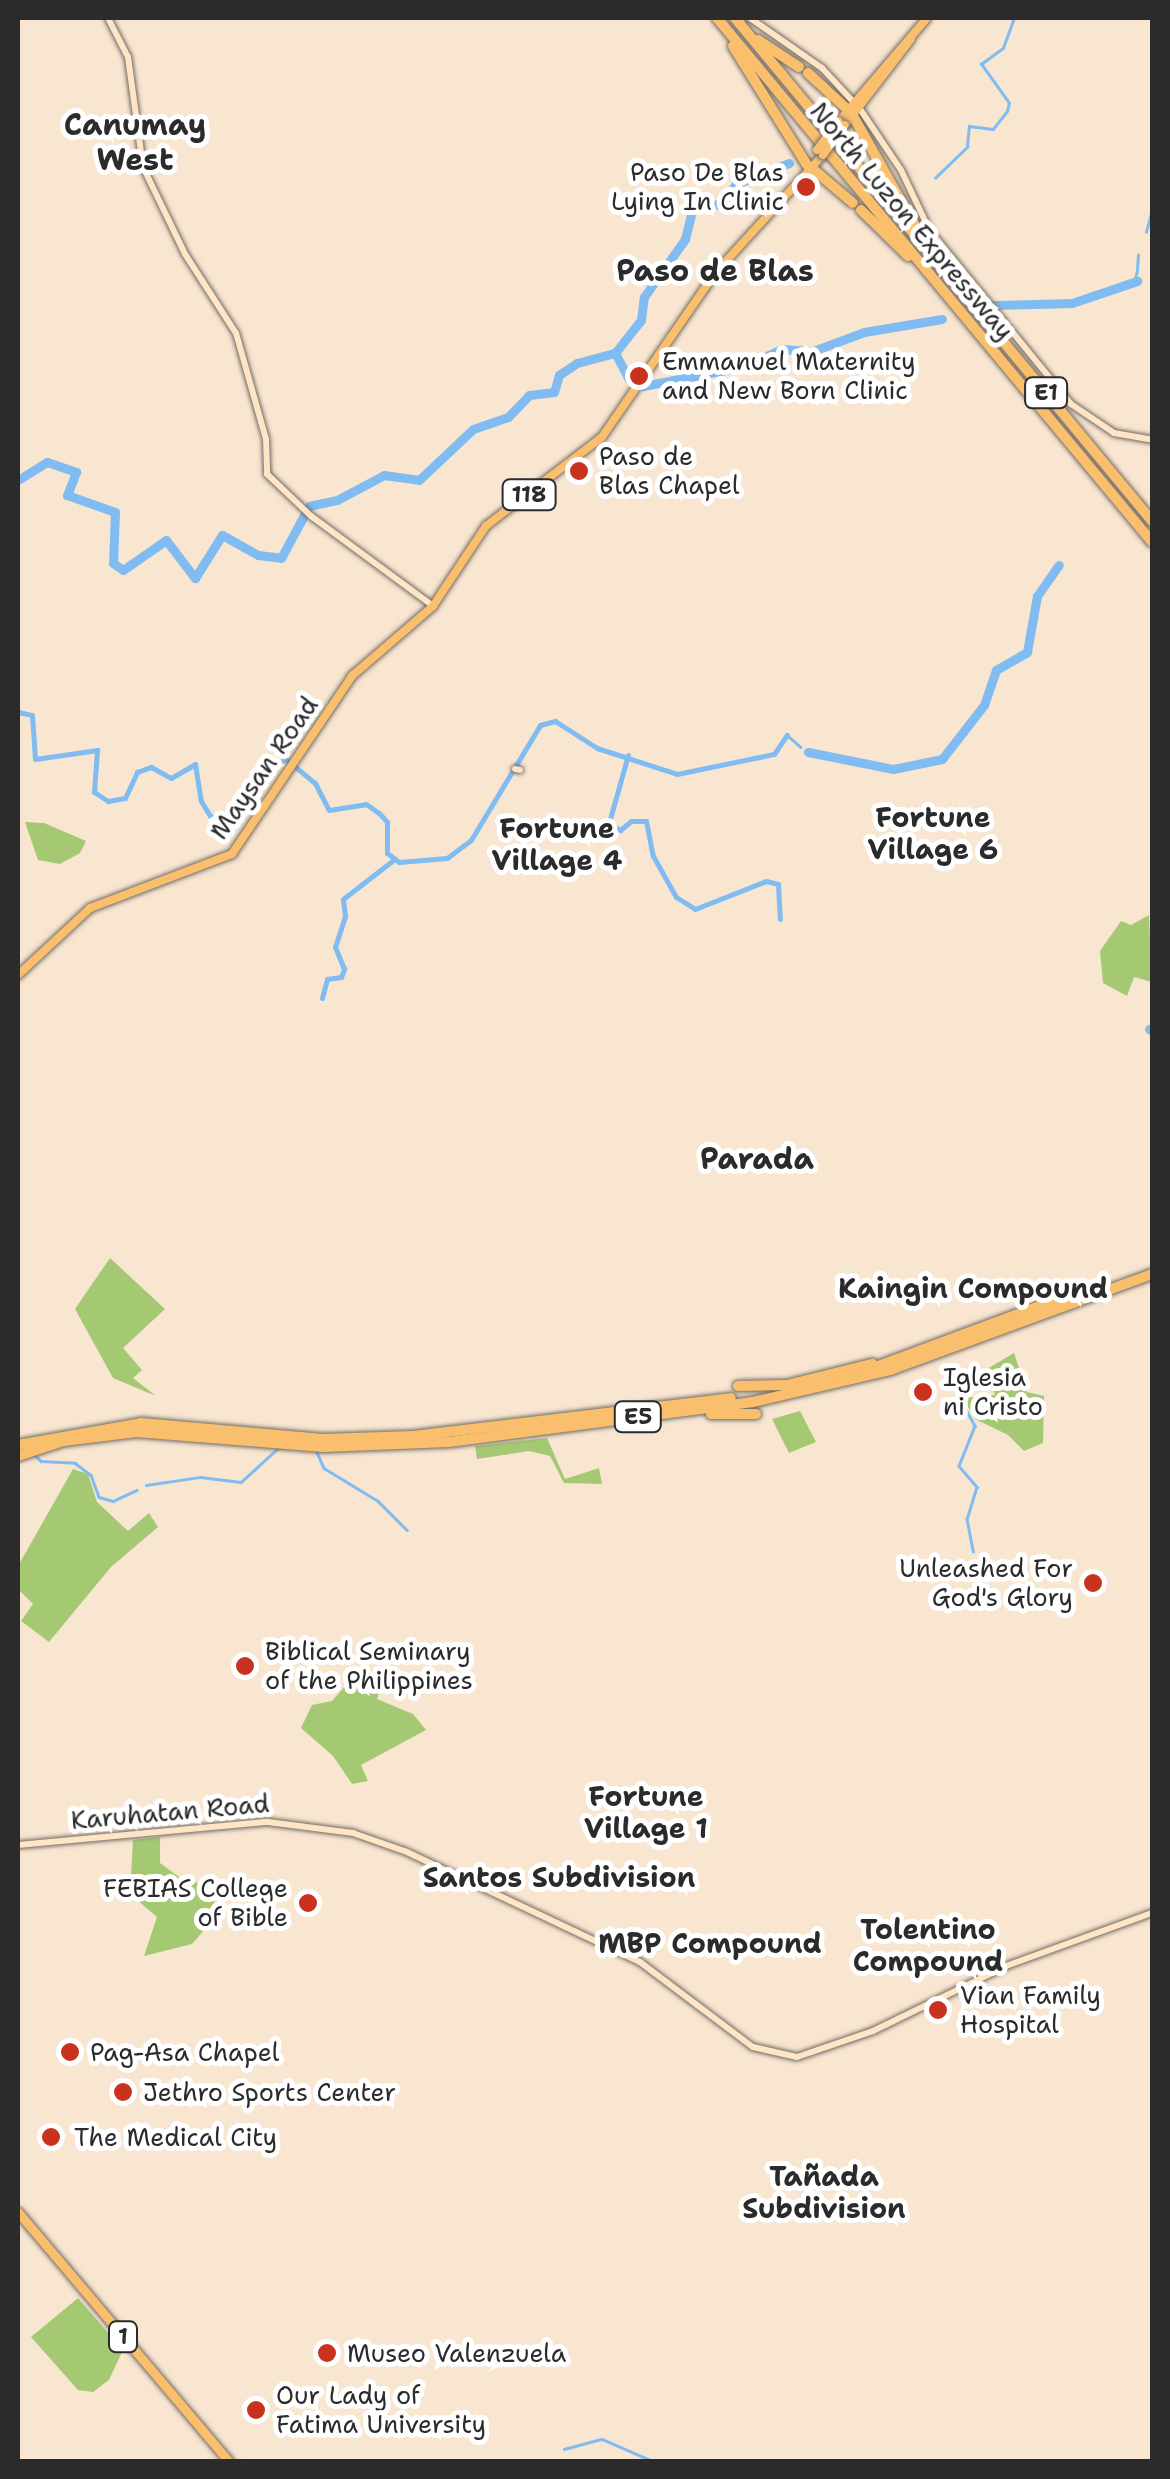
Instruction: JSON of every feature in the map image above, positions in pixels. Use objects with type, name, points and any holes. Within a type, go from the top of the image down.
[{"type":"highway","points":[[714,18],[751,68],[809,169],[857,207],[941,288]]},
{"type":"highway","name":"North Luzon Expressway","points":[[714,18],[1152,542]]},
{"type":"highway","points":[[736,18],[833,87],[940,265]]},
{"type":"highway","name":"North Luzon Expressway","points":[[736,18],[1152,521]]},
{"type":"highway","name":"E5","points":[[18,1444],[141,1423],[323,1439],[447,1434],[786,1392],[907,1357],[1152,1271]]},
{"type":"highway","name":"E5","points":[[18,1456],[119,1433],[382,1446],[655,1415],[832,1388],[1152,1271]]},
{"type":"highway","points":[[738,1386],[787,1385],[907,1357]]},
{"type":"highway","points":[[655,1415],[756,1414]]},
{"type":"highway","name":"1","points":[[18,2212],[230,2462]]},
{"type":"main road","points":[[108,18],[128,56],[143,167],[185,254],[236,333],[266,439],[265,470],[311,516],[434,606]]},
{"type":"main road","points":[[750,18],[833,87]]},
{"type":"main road","name":"118","points":[[434,606],[486,526],[592,446],[716,272],[809,169],[927,18]]},
{"type":"main road","points":[[850,114],[901,170],[930,230],[1070,404],[1114,433],[1152,440]]},
{"type":"main road","name":"Maysan Road","points":[[18,975],[90,908],[232,854],[362,664],[434,606]]},
{"type":"main road","name":"Karuhatan Road","points":[[18,1844],[216,1824],[325,1827],[407,1852],[640,1962],[753,2047],[780,2056],[817,2054],[1000,1969],[1152,1914]]},
{"type":"green space","points":[[25,822],[44,823],[86,841],[80,853],[60,864],[38,860]]},
{"type":"green space","points":[[1149,915],[1152,982],[1134,977],[1127,996],[1103,983],[1100,951],[1121,921],[1131,925]]},
{"type":"green space","points":[[110,1258],[165,1309],[123,1348],[142,1370],[133,1378],[156,1396],[113,1378],[75,1309]]},
{"type":"green space","points":[[1014,1353],[1027,1392],[1044,1396],[1043,1443],[1024,1451],[1008,1435],[975,1419],[963,1398],[995,1395],[987,1369]]},
{"type":"green space","points":[[800,1411],[816,1442],[789,1453],[772,1419]]},
{"type":"green space","points":[[547,1438],[565,1479],[599,1468],[602,1484],[564,1483],[550,1456],[529,1451],[477,1459],[475,1446]]},
{"type":"green space","points":[[73,1469],[88,1474],[97,1502],[128,1531],[149,1513],[158,1527],[111,1567],[49,1642],[21,1621],[33,1604],[18,1589],[18,1566]]},
{"type":"green space","points":[[361,1668],[386,1673],[377,1699],[413,1714],[426,1730],[361,1765],[368,1781],[352,1784],[333,1756],[301,1728],[312,1705],[332,1701]]},
{"type":"green space","points":[[160,1837],[160,1863],[190,1885],[195,1881],[222,1910],[192,1944],[144,1956],[157,1917],[130,1894],[133,1840]]},
{"type":"green space","points":[[78,2298],[123,2350],[109,2380],[93,2392],[78,2390],[31,2337]]},
{"type":"waterway","points":[[935,178],[967,147],[969,126],[993,129],[1007,111],[1009,103],[981,64],[1003,48],[1014,18]]},
{"type":"waterway","points":[[18,480],[47,462],[76,472],[67,495],[115,512],[113,563],[123,570],[166,540],[195,578],[222,535],[258,555],[281,558],[309,506],[337,500],[384,475],[419,480],[473,429],[508,417],[529,395],[554,392],[559,375],[577,363],[615,353],[641,320],[644,297],[685,239],[692,210],[723,203],[736,184],[789,163]]},
{"type":"waterway","points":[[1146,232],[1152,210]]},
{"type":"waterway","points":[[1137,269],[1138,255]]},
{"type":"waterway","points":[[1134,282],[1137,271]]},
{"type":"waterway","points":[[994,305],[1072,303],[1137,281]]},
{"type":"waterway","points":[[615,353],[629,379],[643,386],[742,367],[782,349],[813,351],[864,332],[942,319]]},
{"type":"waterway","points":[[808,752],[893,769],[942,759],[984,705],[996,670],[1027,652],[1037,596],[1059,565]]},
{"type":"waterway","points":[[18,712],[32,715],[35,759],[97,750],[94,792],[108,801],[125,798],[137,772],[151,767],[171,778],[195,764],[201,801],[210,816],[227,819],[249,804],[273,765],[286,759],[315,783],[329,810],[366,804],[379,813],[387,822],[387,853],[399,862],[447,858],[471,840],[540,725],[555,721],[597,748],[677,774],[774,754],[787,735]]},
{"type":"waterway","points":[[787,735],[801,747]]},
{"type":"waterway","points":[[628,755],[609,822],[620,830],[631,821],[646,821],[653,856],[676,897],[695,909],[766,881],[778,884],[780,919]]},
{"type":"waterway","points":[[322,998],[327,979],[341,977],[344,969],[335,947],[345,916],[343,899],[392,861]]},
{"type":"waterway","points":[[948,1376],[975,1426],[959,1466],[977,1487],[967,1519],[973,1551]]},
{"type":"waterway","points":[[146,1485],[200,1477],[241,1482],[277,1449]]},
{"type":"waterway","points":[[316,1450],[324,1468],[378,1501],[407,1530]]},
{"type":"waterway","points":[[34,1454],[41,1461],[75,1463],[91,1475],[99,1497],[113,1501],[137,1490]]},
{"type":"waterway","points":[[564,2449],[602,2439],[650,2460]]},
{"type":"place","name":"Paso De Blas Lying In Clinic","points":[[806,187]]},
{"type":"place","name":"Emmanuel Maternity and New Born Clinic","points":[[639,376]]},
{"type":"place","name":"Paso de Blas Chapel","points":[[579,471]]},
{"type":"place","name":"Iglesia ni Cristo","points":[[923,1392]]},
{"type":"place","name":"Unleashed For God's Glory","points":[[1093,1583]]},
{"type":"place","name":"Biblical Seminary of the Philippines","points":[[245,1666]]},
{"type":"place","name":"FEBIAS College of Bible","points":[[308,1903]]},
{"type":"place","name":"Vian Family Hospital","points":[[938,2010]]},
{"type":"place","name":"Pag-Asa Chapel","points":[[70,2052]]},
{"type":"place","name":"Jethro Sports Center","points":[[123,2092]]},
{"type":"place","name":"The Medical City","points":[[51,2137]]},
{"type":"place","name":"Museo Valenzuela","points":[[327,2353]]},
{"type":"place","name":"Our Lady of Fatima University","points":[[256,2410]]},
{"type":"district","name":"Canumay West","points":[[135,142]]},
{"type":"district","name":"Paso de Blas","points":[[715,271]]},
{"type":"district","name":"Fortune Village 6","points":[[933,833]]},
{"type":"district","name":"Fortune Village 4","points":[[557,844]]},
{"type":"district","name":"Parada","points":[[757,1159]]},
{"type":"district","name":"Kaingin Compound","points":[[973,1288]]},
{"type":"district","name":"Fortune Village 1","points":[[646,1812]]},
{"type":"district","name":"Santos Subdivision","points":[[559,1877]]},
{"type":"district","name":"MBP Compound","points":[[710,1943]]},
{"type":"district","name":"Tolentino Compound","points":[[928,1945]]},
{"type":"district","name":"Tañada Subdivision","points":[[824,2192]]}]
